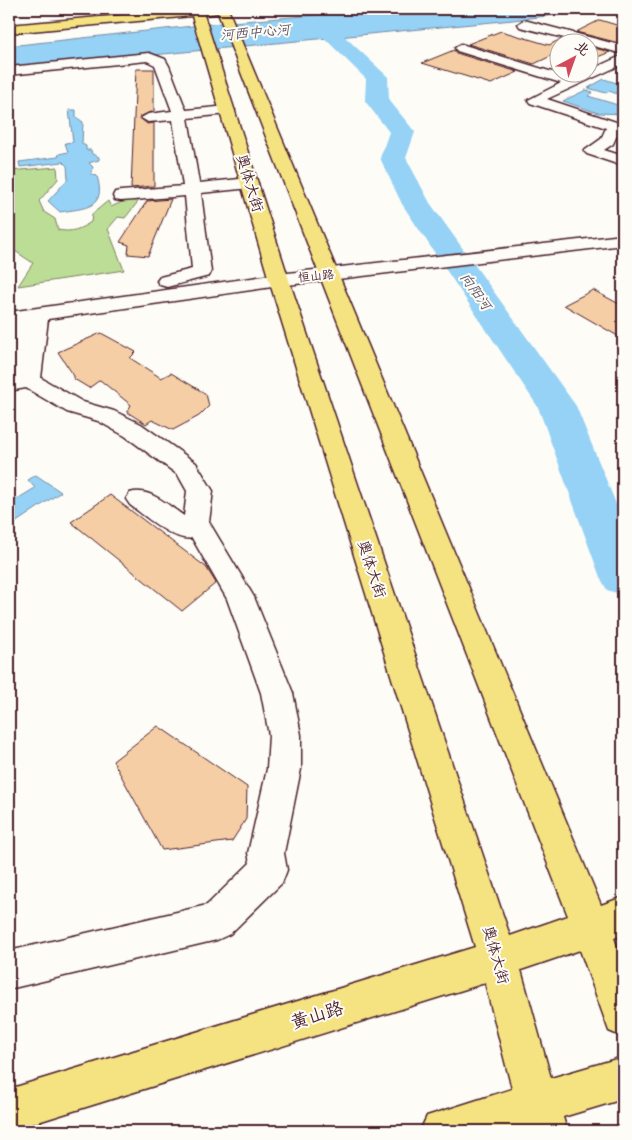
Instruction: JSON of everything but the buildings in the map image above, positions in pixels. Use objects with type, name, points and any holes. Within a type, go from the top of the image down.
[{"type":"main road","points":[[9,29],[197,10],[226,10],[234,35],[330,274],[607,921],[623,1017]]},
{"type":"main road","name":"奥体大街","points":[[197,10],[279,280],[498,959],[540,1117]]},
{"type":"main road","name":"黄山路","points":[[9,1111],[498,959],[607,921]]},
{"type":"main road","points":[[442,1131],[540,1117],[623,1078]]},
{"type":"street","points":[[524,24],[623,50]]},
{"type":"street","points":[[461,48],[550,75]]},
{"type":"street","points":[[9,970],[217,921],[269,870],[266,853],[284,769],[285,735],[277,693],[240,597],[196,522],[200,491],[187,469],[133,430],[106,416],[75,406],[48,393],[16,382],[19,314],[118,294],[202,272],[201,250],[190,190],[180,115],[166,74],[159,62],[149,57],[14,71],[22,87]]},
{"type":"street","points":[[600,70],[623,60]]},
{"type":"street","points":[[573,82],[534,100],[619,125],[608,141],[592,151],[623,161]]},
{"type":"street","points":[[148,118],[228,110]]},
{"type":"street","points":[[121,196],[250,183]]},
{"type":"street","name":"恒山路","points":[[19,314],[279,280],[623,240]]},
{"type":"street","points":[[139,499],[186,530],[196,522]]},
{"type":"green space","points":[[57,167],[58,179],[39,201],[44,212],[55,219],[58,230],[72,231],[91,222],[92,214],[108,201],[111,207],[130,198],[141,198],[125,218],[118,217],[108,229],[124,270],[18,286],[33,263],[9,247],[9,171]]},
{"type":"water","name":"河西中心河","points":[[388,9],[605,9],[513,20],[9,69],[9,46],[220,23]]},
{"type":"water","points":[[604,79],[623,85],[623,96],[609,91],[606,93],[588,88]]},
{"type":"water","points":[[586,90],[593,92],[588,96],[623,105],[623,114],[598,113],[563,101]]},
{"type":"water","points":[[69,110],[76,110],[76,117],[83,122],[82,144],[86,146],[86,150],[91,150],[92,154],[99,157],[99,160],[89,163],[93,167],[91,174],[97,176],[99,195],[92,205],[60,212],[48,201],[68,179],[67,166],[63,162],[20,167],[19,162],[58,157],[59,154],[68,152],[65,143],[73,142]]},
{"type":"water","points":[[36,475],[61,492],[9,527],[9,504],[35,488],[28,480]]},
{"type":"waterway","name":"向阳河","points":[[321,25],[377,77],[377,101],[402,132],[393,158],[416,204],[557,406],[623,577]]}]
